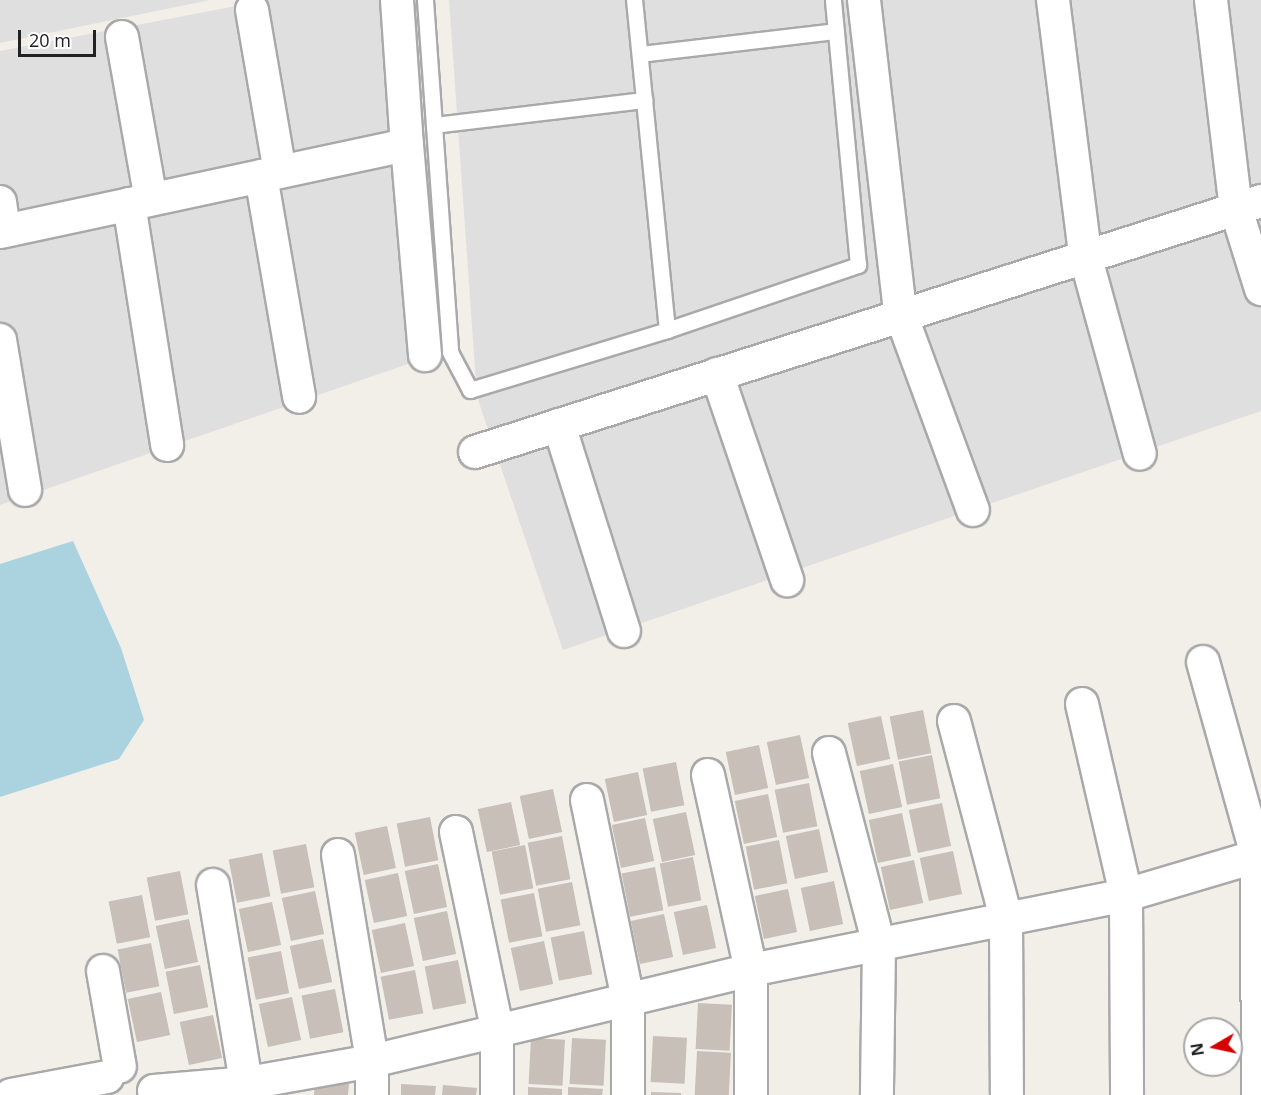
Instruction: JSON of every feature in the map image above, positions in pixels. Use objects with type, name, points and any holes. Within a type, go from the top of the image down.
[{"type":"street","points":[[397,0],[425,355]]},
{"type":"street","points":[[864,0],[900,312],[973,510]]},
{"type":"street","points":[[1053,0],[1085,255],[1140,454]]},
{"type":"street","points":[[1211,0],[1261,289]]},
{"type":"street","points":[[252,9],[270,174],[299,398]]},
{"type":"street","points":[[122,37],[167,445]]},
{"type":"street","points":[[1,221],[140,201],[407,145]]},
{"type":"street","points":[[475,452],[900,312],[1248,205]]},
{"type":"street","points":[[0,340],[25,490]]},
{"type":"street","points":[[717,374],[787,580]]},
{"type":"street","points":[[559,425],[624,631]]},
{"type":"street","points":[[1203,662],[1259,855],[1258,1095]]},
{"type":"street","points":[[1082,704],[1126,895],[1127,1095]]},
{"type":"street","points":[[954,722],[1006,918],[1007,1095]]},
{"type":"street","points":[[829,753],[879,945],[877,1095]]},
{"type":"street","points":[[708,776],[751,969],[751,1095]]},
{"type":"street","points":[[587,800],[628,999],[628,1095]]},
{"type":"street","points":[[456,832],[497,1028],[497,1095]]},
{"type":"street","points":[[338,855],[372,1061],[372,1095]]},
{"type":"street","points":[[11,1095],[110,1080],[143,1071],[154,1093],[248,1089],[751,969],[1126,895],[1259,855]]},
{"type":"street","points":[[213,885],[248,1089]]},
{"type":"street","points":[[104,971],[110,1080]]},
{"type":"lane","points":[[425,0],[450,352],[470,390],[667,330],[858,265],[833,0]]},
{"type":"lane","points":[[634,0],[667,330]]},
{"type":"lane","points":[[640,54],[836,31]]},
{"type":"lane","points":[[434,125],[645,100]]},
{"type":"shaded area","points":[[0,0],[210,0],[0,43]]},
{"type":"shaded area","points":[[268,0],[435,0],[457,347],[0,505],[0,51]]},
{"type":"shaded area","points":[[449,0],[1261,0],[1261,411],[563,650],[477,397]]},
{"type":"water","points":[[73,541],[121,648],[144,720],[119,759],[0,797],[0,564]]},
{"type":"building","points":[[923,710],[931,753],[898,760],[890,716]]},
{"type":"building","points":[[881,716],[890,759],[857,766],[848,723]]},
{"type":"building","points":[[800,735],[809,778],[776,785],[767,742]]},
{"type":"building","points":[[759,745],[768,788],[735,795],[726,752]]},
{"type":"building","points":[[932,755],[940,798],[907,805],[899,761]]},
{"type":"building","points":[[676,762],[684,805],[651,812],[643,768]]},
{"type":"building","points":[[893,764],[902,807],[869,814],[860,771]]},
{"type":"building","points":[[638,772],[647,815],[614,822],[605,779]]},
{"type":"building","points":[[809,783],[817,826],[783,833],[775,790]]},
{"type":"building","points":[[553,789],[562,832],[529,839],[520,796]]},
{"type":"building","points":[[768,794],[777,837],[744,844],[735,801]]},
{"type":"building","points":[[511,802],[520,845],[487,852],[478,809]]},
{"type":"building","points":[[942,803],[951,846],[918,853],[909,810]]},
{"type":"building","points":[[686,812],[695,855],[662,862],[653,819]]},
{"type":"building","points":[[902,813],[911,856],[878,863],[869,820]]},
{"type":"building","points":[[430,817],[438,860],[405,867],[397,823]]},
{"type":"building","points":[[645,818],[654,861],[621,868],[612,825]]},
{"type":"building","points":[[387,826],[396,868],[364,875],[355,833]]},
{"type":"building","points":[[819,829],[828,872],[795,879],[786,836]]},
{"type":"building","points":[[562,836],[570,879],[536,886],[528,843]]},
{"type":"building","points":[[779,840],[787,883],[754,890],[746,846]]},
{"type":"building","points":[[306,844],[314,887],[281,894],[273,850]]},
{"type":"building","points":[[525,845],[533,888],[500,895],[492,851]]},
{"type":"building","points":[[953,851],[962,894],[929,901],[920,858]]},
{"type":"building","points":[[262,853],[270,896],[237,903],[229,859]]},
{"type":"building","points":[[693,857],[701,900],[668,907],[660,863]]},
{"type":"building","points":[[914,860],[923,903],[890,910],[881,867]]},
{"type":"building","points":[[438,864],[447,907],[414,914],[405,871]]},
{"type":"building","points":[[655,867],[663,910],[630,917],[622,873]]},
{"type":"building","points":[[180,871],[188,914],[155,921],[147,877]]},
{"type":"building","points":[[398,873],[407,916],[374,923],[365,880]]},
{"type":"building","points":[[834,881],[843,924],[810,931],[801,888]]},
{"type":"building","points":[[572,882],[580,925],[546,932],[538,889]]},
{"type":"building","points":[[788,889],[797,932],[764,939],[755,896]]},
{"type":"building","points":[[315,891],[324,934],[291,941],[282,898]]},
{"type":"building","points":[[534,893],[542,936],[509,943],[501,899]]},
{"type":"building","points":[[142,895],[150,937],[117,944],[109,901]]},
{"type":"building","points":[[272,902],[281,945],[248,952],[239,909]]},
{"type":"building","points":[[707,905],[716,948],[683,955],[674,912]]},
{"type":"building","points":[[447,911],[456,954],[423,961],[414,918]]},
{"type":"building","points":[[664,914],[673,957],[640,964],[631,921]]},
{"type":"building","points":[[189,919],[198,962],[165,969],[156,926]]},
{"type":"building","points":[[405,923],[414,966],[381,973],[372,930]]},
{"type":"building","points":[[584,931],[592,974],[559,981],[551,937]]},
{"type":"building","points":[[323,939],[332,982],[299,989],[290,946]]},
{"type":"building","points":[[544,941],[553,984],[520,991],[511,948]]},
{"type":"building","points":[[151,943],[159,986],[126,993],[118,949]]},
{"type":"building","points":[[281,951],[289,993],[256,1000],[248,957]]},
{"type":"building","points":[[458,960],[466,1003],[433,1010],[425,966]]},
{"type":"building","points":[[200,965],[208,1007],[174,1014],[166,972]]},
{"type":"building","points":[[415,970],[423,1013],[389,1020],[381,977]]},
{"type":"building","points":[[335,989],[343,1032],[310,1039],[302,995]]},
{"type":"building","points":[[161,992],[170,1035],[137,1042],[128,999]]},
{"type":"building","points":[[292,997],[301,1040],[268,1047],[259,1004]]},
{"type":"building","points":[[698,1003],[732,1005],[730,1051],[696,1049]]},
{"type":"building","points":[[213,1015],[222,1058],[189,1065],[180,1022]]},
{"type":"building","points":[[653,1036],[687,1038],[685,1084],[651,1082]]},
{"type":"building","points":[[531,1038],[565,1040],[563,1086],[529,1084]]},
{"type":"building","points":[[572,1038],[606,1040],[604,1086],[570,1084]]},
{"type":"building","points":[[697,1051],[731,1053],[729,1095],[695,1095]]},
{"type":"building","points":[[315,1082],[349,1084],[348,1095],[314,1095]]},
{"type":"building","points":[[401,1084],[436,1086],[435,1095],[401,1095]]},
{"type":"building","points":[[443,1085],[477,1088],[476,1095],[442,1095]]},
{"type":"building","points":[[528,1087],[562,1089],[562,1095],[528,1095]]},
{"type":"building","points":[[568,1087],[603,1089],[602,1095],[568,1095]]},
{"type":"building","points":[[651,1092],[681,1093],[681,1095],[651,1095]]}]
